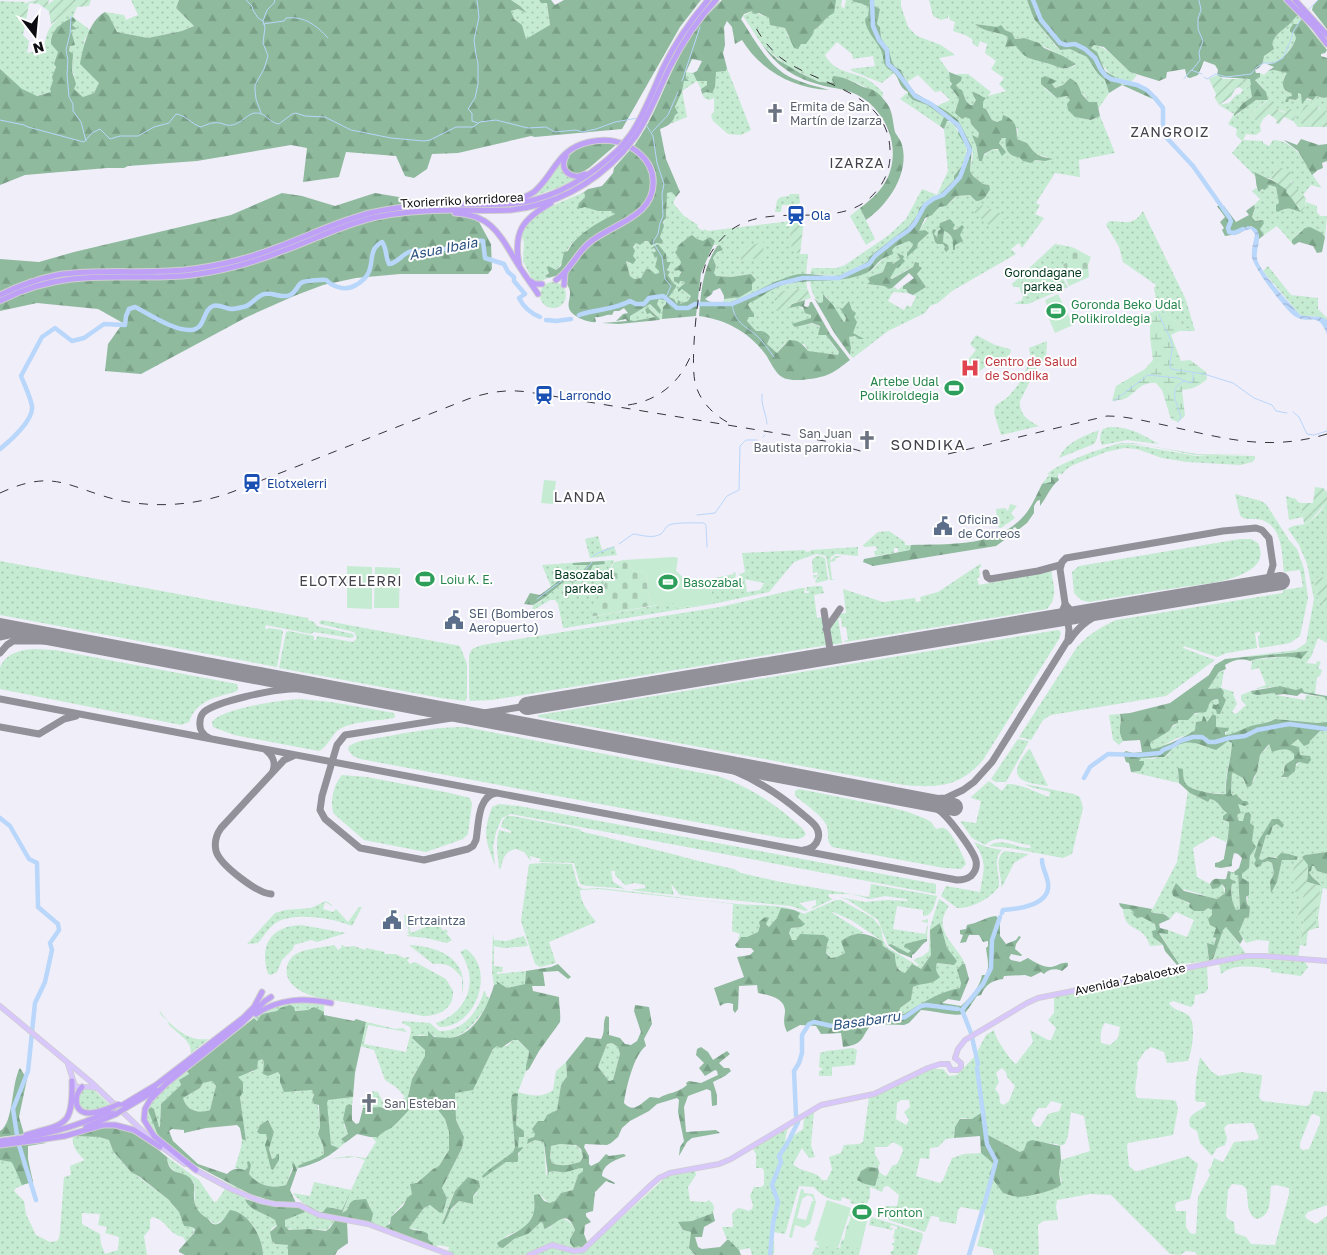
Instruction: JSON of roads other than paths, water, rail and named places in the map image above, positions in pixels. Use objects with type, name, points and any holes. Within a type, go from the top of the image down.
[{"type":"highway","name":"Txorierriko korridorea","points":[[653,98],[678,42],[708,0]]},
{"type":"highway","name":"Txorierriko korridorea","points":[[0,301],[32,287],[62,280],[159,278],[213,272],[265,258],[359,222],[399,214],[434,211],[512,210],[542,203],[564,195],[598,175],[621,150],[653,98],[682,44],[716,0]]},
{"type":"highway","points":[[1287,0],[1314,27],[1327,44]]},
{"type":"highway","points":[[1296,0],[1327,35]]},
{"type":"highway","points":[[498,204],[514,201],[532,192],[562,156],[580,145],[598,140],[612,141],[628,146],[641,154],[652,173],[653,187],[650,198],[641,211],[590,243],[556,280]]},
{"type":"highway","name":"Txorierriko korridorea","points":[[0,295],[33,281],[58,275],[89,272],[166,272],[220,264],[264,252],[353,218],[391,209],[433,204],[522,202],[549,195],[580,180],[621,150]]},
{"type":"highway","points":[[569,151],[563,163],[566,172],[571,176],[579,177],[597,168]]},
{"type":"highway","points":[[519,266],[516,244],[522,225],[532,214],[564,195]]},
{"type":"highway","points":[[434,211],[470,215],[487,223],[501,236],[538,294]]},
{"type":"highway","points":[[564,285],[565,272]]},
{"type":"highway","points":[[523,273],[533,283],[542,284]]},
{"type":"highway","points":[[122,1107],[166,1081],[243,1018],[254,1006],[262,992]]},
{"type":"highway","points":[[241,1024],[262,1004],[272,998]]},
{"type":"highway","points":[[0,1140],[43,1135],[86,1122],[122,1107],[166,1081],[241,1024],[269,1006],[284,1001],[302,999],[331,1003]]},
{"type":"highway","points":[[0,1140],[47,1130],[63,1123],[72,1109],[73,1080]]},
{"type":"highway","points":[[166,1081],[147,1104],[144,1120],[154,1136],[196,1170]]},
{"type":"highway","points":[[82,1086],[76,1100],[77,1106],[82,1111],[90,1113],[113,1111]]},
{"type":"highway","points":[[38,1140],[89,1126],[113,1111]]},
{"type":"highway","points":[[0,1145],[65,1136],[103,1125],[116,1125],[134,1130],[160,1147]]},
{"type":"main road","name":"Avenida Zabaloetxe","points":[[955,1058],[959,1046],[972,1036],[1038,998],[1252,956],[1327,962]]},
{"type":"main road","points":[[0,1006],[83,1076],[160,1147],[196,1170],[231,1189],[260,1201],[275,1204],[299,1204],[319,1215],[368,1224],[451,1255]]},
{"type":"main road","points":[[955,1058],[961,1063],[961,1067],[958,1070],[951,1070],[948,1064],[951,1059],[955,1058]]},
{"type":"main road","points":[[68,1063],[75,1086],[89,1086],[97,1089]]},
{"type":"main road","points":[[529,1255],[552,1245],[574,1251],[583,1250],[652,1184],[666,1175],[727,1161],[822,1105],[874,1094],[928,1068],[940,1064],[948,1064]]},
{"type":"main road","points":[[73,1080],[76,1075],[83,1076]]},
{"type":"main road","points":[[82,1086],[86,1081],[83,1076]]},
{"type":"water","points":[[1248,226],[1255,228],[1258,232],[1257,258],[1266,275],[1300,315],[1320,317],[1327,320],[1327,334],[1320,322],[1304,320],[1293,315],[1270,287],[1252,257],[1255,234],[1251,229],[1237,232]]},
{"type":"waterway","points":[[246,0],[252,6],[258,18],[263,21],[265,27],[263,43],[268,56],[264,69],[255,85],[256,99],[261,113]]},
{"type":"waterway","points":[[263,21],[267,10],[275,0]]},
{"type":"waterway","points":[[477,0],[479,17],[474,40],[478,63],[478,84],[475,98],[468,109],[472,113],[472,121],[478,123]]},
{"type":"waterway","points":[[579,315],[618,306],[630,301],[636,304],[644,304],[649,298],[663,296],[677,308],[688,308],[695,304],[732,304],[778,284],[803,278],[839,278],[869,264],[875,256],[909,230],[925,205],[943,195],[951,187],[960,177],[970,150],[958,125],[931,104],[915,96],[897,72],[888,64],[887,50],[879,40],[873,26],[872,0]]},
{"type":"waterway","points":[[1033,0],[1041,20],[1060,43],[1066,45],[1075,44],[1085,49],[1095,58],[1106,76],[1137,85],[1147,90],[1155,98],[1163,108],[1165,136],[1193,166],[1229,217],[1231,221],[1228,228],[1229,232],[1234,233],[1243,229]]},
{"type":"waterway","points":[[1192,70],[1200,60],[1199,52],[1203,41],[1198,29],[1198,18],[1201,10],[1199,0]]},
{"type":"waterway","points":[[1309,9],[1318,0]]},
{"type":"waterway","points":[[71,16],[70,34],[66,50],[69,97],[73,104],[73,111],[81,122],[86,141]]},
{"type":"waterway","points":[[263,24],[284,21],[286,18],[299,18],[310,22],[328,38]]},
{"type":"waterway","points":[[1290,43],[1293,32],[1301,19]]},
{"type":"waterway","points":[[682,81],[700,27]]},
{"type":"waterway","points":[[1204,77],[1207,79],[1216,74],[1226,77],[1251,74],[1264,63],[1274,63],[1283,58],[1289,44]]},
{"type":"waterway","points":[[1184,79],[1191,70],[1202,74]]},
{"type":"waterway","points":[[652,132],[668,115],[678,92]]},
{"type":"waterway","points":[[0,120],[84,142],[92,133],[100,129],[110,139],[120,136],[138,136],[154,127],[169,123],[176,114],[201,127],[215,123],[235,124],[255,113],[262,114],[279,124],[296,113],[305,116],[325,117],[351,130],[391,138],[424,141],[456,127],[473,127],[480,122],[496,120],[528,128],[546,127],[555,132],[576,130],[582,132],[615,122],[638,118]]},
{"type":"waterway","points":[[645,123],[653,136],[657,163],[664,184],[662,194],[663,216],[658,234],[653,242],[662,257],[665,279],[671,286],[666,297]]},
{"type":"waterway","name":"Asua Ibaia","points":[[0,449],[20,430],[32,412],[29,395],[21,376],[42,337],[55,328],[72,341],[84,338],[104,324],[125,325],[129,309],[135,307],[177,328],[184,330],[196,329],[202,323],[207,311],[213,306],[217,305],[236,309],[249,305],[259,296],[265,294],[287,296],[292,294],[301,283],[308,281],[327,280],[330,284],[341,288],[353,287],[364,280],[368,274],[373,251],[382,242],[389,264],[409,252],[442,249],[474,241],[483,241],[485,258],[504,264],[508,272],[514,277],[514,281],[525,294],[519,298],[523,305],[530,312],[540,317]]},
{"type":"waterway","points":[[732,304],[737,319],[759,337],[774,357]]},
{"type":"waterway","points":[[1159,315],[1172,345],[1171,369],[1204,374],[1233,383],[1254,398],[1272,405],[1276,411],[1287,413]]},
{"type":"waterway","points":[[546,320],[571,319]]},
{"type":"waterway","points":[[1114,401],[1148,375],[1178,378],[1190,383],[1193,381],[1193,374]]},
{"type":"waterway","points":[[1178,422],[1181,418],[1175,392],[1179,384],[1185,381]]},
{"type":"waterway","points":[[762,394],[767,424]]},
{"type":"waterway","points":[[1293,412],[1299,417],[1307,434],[1314,435],[1327,431]]},
{"type":"waterway","points":[[697,515],[715,513],[727,496],[739,490],[740,446],[746,440],[757,440]]},
{"type":"waterway","points":[[619,544],[633,534],[658,535],[673,524],[704,523],[706,525],[707,547]]},
{"type":"waterway","points":[[593,556],[614,547]]},
{"type":"waterway","points":[[537,599],[564,579],[578,579],[592,562]]},
{"type":"waterway","points":[[1084,778],[1090,767],[1108,754],[1139,755],[1160,753],[1180,741],[1193,737],[1202,737],[1209,742],[1215,742],[1245,736],[1257,730],[1289,724],[1327,729]]},
{"type":"waterway","points":[[0,818],[10,826],[29,859],[37,863],[38,907],[58,924],[59,930],[50,943],[52,950],[45,982],[35,1003],[28,1071],[13,1109],[17,1135]]},
{"type":"waterway","points":[[1002,913],[1003,910],[1033,904],[1044,896],[1048,890],[1048,883],[1042,860]]},
{"type":"waterway","points":[[962,1010],[983,984],[991,968],[992,940],[1000,917]]},
{"type":"waterway","name":"Basabarru","points":[[796,1116],[794,1071],[802,1053],[802,1035],[809,1024],[814,1022],[832,1026],[870,1018],[900,1018],[926,1005],[958,1009]]},
{"type":"waterway","points":[[962,1010],[971,1033],[978,1064]]},
{"type":"waterway","points":[[977,1068],[987,1144],[996,1161],[984,1206]]},
{"type":"waterway","name":"Basabarru","points":[[770,1255],[773,1223],[778,1202],[772,1185],[781,1162],[779,1156],[798,1122]]},
{"type":"waterway","points":[[19,1145],[36,1200]]},
{"type":"waterway","points":[[969,1255],[983,1208]]},
{"type":"railway","points":[[727,422],[712,411],[704,402],[698,392],[694,376],[695,324],[700,288],[706,263],[713,249],[731,230],[749,221],[788,215],[828,214],[846,211],[863,203],[881,185],[888,171],[890,160],[886,130],[877,115],[864,102],[849,92],[796,68],[781,58],[766,43],[755,26]]},
{"type":"railway","points":[[628,405],[649,399],[666,389],[681,374],[691,355]]},
{"type":"railway","points":[[0,493],[19,485],[49,481],[75,486],[104,496],[136,503],[164,505],[205,500],[232,492],[468,399],[505,391],[528,392],[825,441],[864,452]]},
{"type":"railway","points":[[948,454],[1107,416],[1136,419],[1245,441],[1285,442],[1327,434]]},
{"type":"place","name":"Ermita de San Martín de Izarza","points":[[775,113]]},
{"type":"place","name":"Ola","points":[[796,215]]},
{"type":"place","name":"Goronda Beko Udal Polikiroldegia","points":[[1056,311]]},
{"type":"place","name":"Centro de Salud de Sondika","points":[[970,368]]},
{"type":"place","name":"Artebe Udal Polikiroldegia","points":[[954,388]]},
{"type":"place","name":"Larrondo","points":[[544,395]]},
{"type":"place","name":"San Juan Bautista parrokia","points":[[867,440]]},
{"type":"place","name":"Elotxelerri","points":[[252,483]]},
{"type":"place","name":"Oficina de Correos","points":[[943,526]]},
{"type":"place","name":"Loiu K. E.","points":[[425,579]]},
{"type":"place","name":"Basozabal","points":[[668,582]]},
{"type":"place","name":"SEI (Bomberos Aeropuerto)","points":[[454,620]]},
{"type":"place","name":"Ertzaintza","points":[[392,920]]},
{"type":"place","name":"San Esteban","points":[[369,1103]]},
{"type":"place","name":"Fronton","points":[[862,1212]]},
{"type":"district","name":"ZANGROIZ","points":[[1170,131]]},
{"type":"district","name":"IZARZA","points":[[857,162]]},
{"type":"district","name":"SONDIKA","points":[[928,444]]},
{"type":"district","name":"LANDA","points":[[580,496]]},
{"type":"district","name":"ELOTXELERRI","points":[[351,580]]},
{"type":"park label","name":"Gorondagane parkea","points":[[1043,279]]},
{"type":"park label","name":"Basozabal parkea","points":[[584,581]]}]
